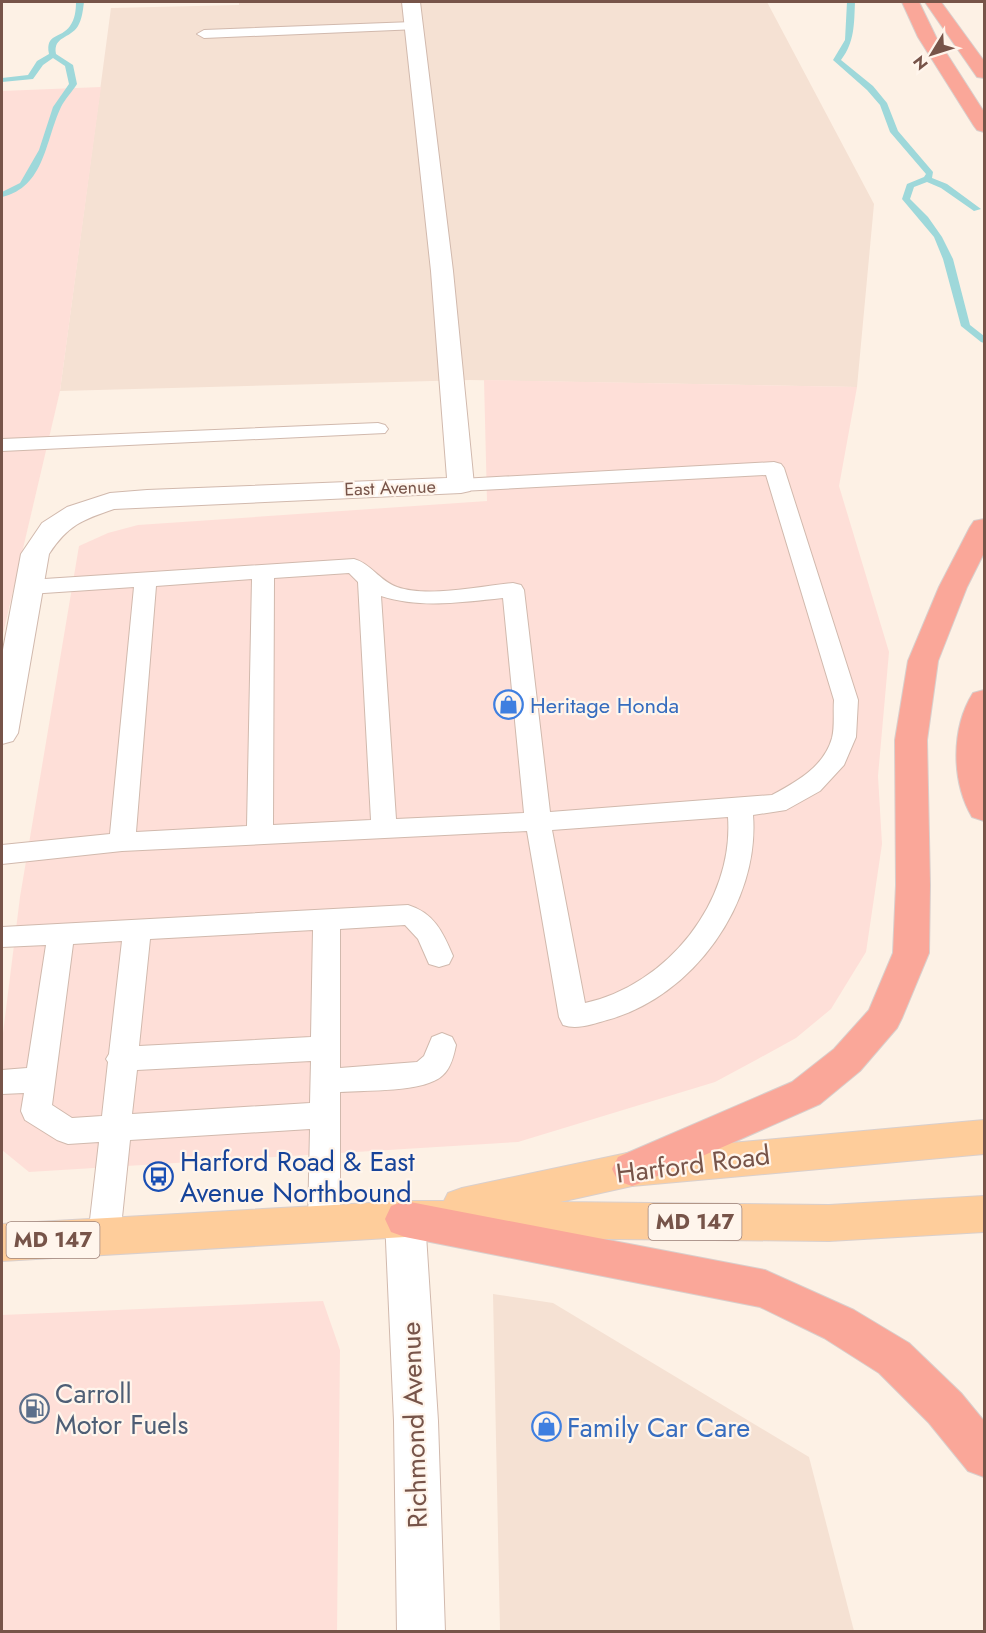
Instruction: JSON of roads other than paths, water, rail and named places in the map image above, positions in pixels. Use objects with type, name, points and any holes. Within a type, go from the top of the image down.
[{"type":"highway","points":[[910,2],[927,37],[984,126]]},
{"type":"highway","points":[[933,2],[984,73]]},
{"type":"highway","points":[[632,1168],[806,1093],[848,1060],[884,1018],[911,953],[913,885],[911,740],[923,661],[953,587],[984,527]]},
{"type":"highway","points":[[984,700],[977,714],[973,765],[984,809]]},
{"type":"highway","points":[[405,1219],[765,1289],[839,1324],[894,1358],[945,1408],[984,1455]]},
{"type":"main road","name":"Harford Road","points":[[405,1219],[632,1168],[984,1137]]},
{"type":"main road","name":"Harford Road","points":[[2,1243],[405,1219],[829,1223],[984,1214]]},
{"type":"street","name":"East Avenue","points":[[2,729],[35,554],[52,529],[77,513],[110,501],[461,485],[442,271],[412,14]]},
{"type":"street","name":"Richmond Avenue","points":[[405,1219],[416,1421],[420,1632]]},
{"type":"lane","points":[[204,34],[412,14]]},
{"type":"lane","points":[[2,445],[378,429]]},
{"type":"lane","points":[[2,855],[122,842],[538,821],[777,804],[811,785],[835,759],[844,738],[846,700],[774,468],[461,485]]},
{"type":"lane","points":[[29,587],[354,566],[369,580],[389,592],[407,597],[513,590],[538,821],[573,1017],[617,1006],[665,978],[683,962],[715,916],[731,886],[738,866],[742,839],[740,807]]},
{"type":"lane","points":[[260,835],[263,572]]},
{"type":"lane","points":[[122,842],[146,579]]},
{"type":"lane","points":[[369,580],[384,829]]},
{"type":"lane","points":[[2,937],[408,915],[417,919],[429,931],[439,956]]},
{"type":"lane","points":[[324,1223],[327,919]]},
{"type":"lane","points":[[104,1237],[121,1059],[137,929]]},
{"type":"lane","points":[[61,933],[36,1111],[68,1131],[326,1115]]},
{"type":"lane","points":[[326,1081],[419,1074],[429,1071],[437,1064],[442,1045]]},
{"type":"lane","points":[[121,1059],[327,1048]]},
{"type":"lane","points":[[2,1082],[40,1080]]},
{"type":"waterway","points":[[53,55],[51,46],[53,41],[66,34],[74,26],[80,2]]},
{"type":"waterway","points":[[851,2],[849,40],[837,60],[870,88],[884,105],[894,132],[930,174],[927,179]]},
{"type":"waterway","points":[[2,80],[30,77],[40,63],[53,55]]},
{"type":"waterway","points":[[2,195],[23,185],[43,150],[57,107],[73,84],[69,65],[53,55]]},
{"type":"waterway","points":[[927,179],[944,186],[977,209]]},
{"type":"waterway","points":[[927,179],[910,186],[906,199],[938,237],[948,259],[966,326],[984,340]]},
{"type":"place","name":"Heritage Honda","points":[[509,705]]},
{"type":"place","name":"Harford Road & East Avenue Northbound","points":[[159,1177]]},
{"type":"place","name":"Carroll Motor Fuels","points":[[34,1409]]},
{"type":"place","name":"Family Car Care","points":[[546,1427]]}]
